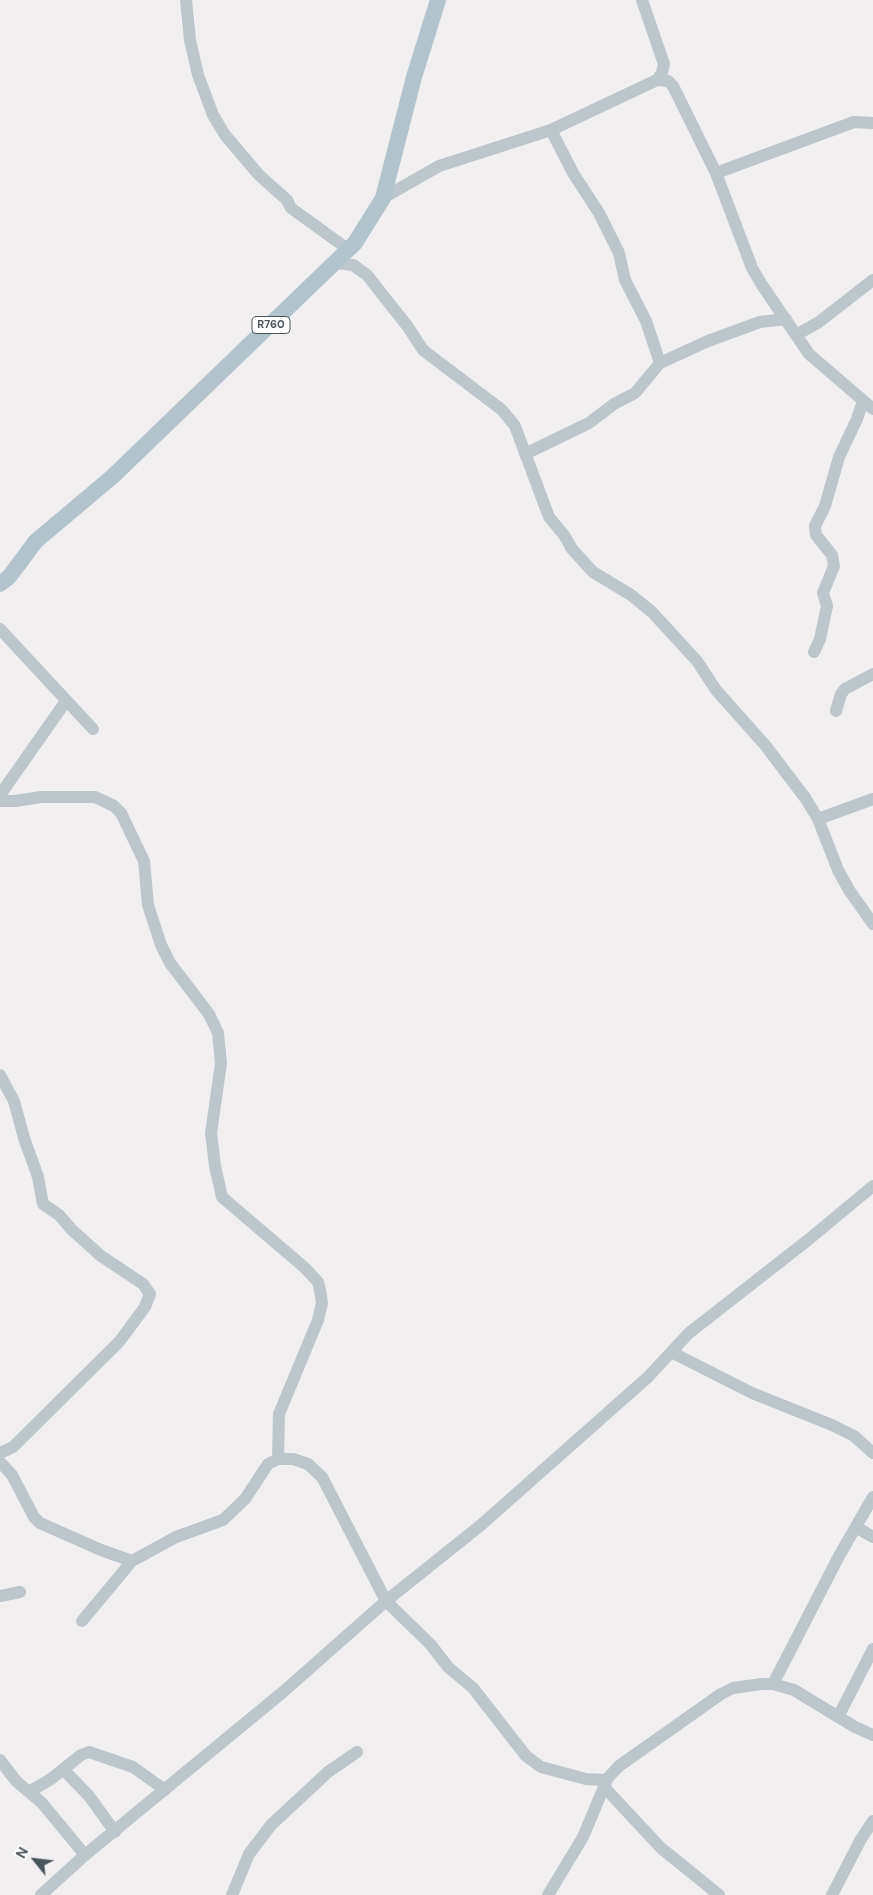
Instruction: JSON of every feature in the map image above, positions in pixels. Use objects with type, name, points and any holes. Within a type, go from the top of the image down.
[{"type":"main road","name":"R760","points":[[0,584],[9,577],[36,541],[112,477],[348,250],[383,198],[414,77],[438,0]]},
{"type":"street","points":[[186,0],[190,40],[200,80],[213,115],[225,135],[259,175],[287,200],[291,208],[348,250]]},
{"type":"street","points":[[383,198],[439,166],[551,130],[656,80],[662,73],[664,64],[642,0]]},
{"type":"street","points":[[656,80],[668,81],[673,86],[716,173],[752,268],[796,335],[820,364],[873,410]]},
{"type":"street","points":[[716,173],[854,122],[873,123]]},
{"type":"street","points":[[551,130],[573,173],[599,213],[619,253],[625,280],[646,321],[660,363]]},
{"type":"street","points":[[336,263],[353,265],[367,275],[424,350],[502,410],[514,426],[549,517],[584,564],[593,572],[631,595],[652,612],[684,645],[721,697],[765,745],[791,778],[818,819],[838,870],[849,890],[873,924]]},
{"type":"street","points":[[796,335],[819,322],[873,280]]},
{"type":"street","points":[[526,454],[589,423],[614,404],[635,393],[660,363],[708,341],[760,322],[786,319]]},
{"type":"street","points":[[814,652],[820,639],[827,606],[823,593],[834,566],[832,555],[816,535],[815,526],[825,506],[835,469],[859,415],[863,400]]},
{"type":"street","points":[[0,629],[93,729]]},
{"type":"street","points":[[836,711],[841,694],[845,689],[873,674]]},
{"type":"street","points":[[0,795],[66,702]]},
{"type":"street","points":[[0,801],[41,797],[95,797],[114,806],[121,813],[144,862],[148,905],[161,945],[170,963],[209,1014],[218,1033],[221,1063],[211,1133],[214,1166],[222,1197],[305,1268],[318,1282],[322,1303],[318,1320],[279,1414],[278,1459]]},
{"type":"street","points":[[818,819],[873,799]]},
{"type":"street","points":[[0,1075],[14,1102],[38,1177],[43,1204],[59,1215],[72,1230],[101,1256],[143,1284],[150,1294],[146,1307],[119,1342],[14,1447],[0,1452]]},
{"type":"street","points":[[41,1895],[85,1855],[282,1692],[386,1600],[481,1525],[672,1353],[689,1333],[873,1186]]},
{"type":"street","points":[[672,1353],[778,1405],[832,1425],[854,1436],[873,1453]]},
{"type":"street","points":[[82,1621],[132,1561],[176,1537],[223,1520],[245,1499],[268,1464],[278,1459],[301,1460],[313,1468],[322,1478],[386,1600],[431,1645],[448,1667],[473,1688],[534,1762],[558,1773],[605,1784],[661,1848],[719,1895]]},
{"type":"street","points":[[0,1462],[12,1476],[34,1517],[40,1523],[93,1547],[132,1561]]},
{"type":"street","points":[[774,1684],[873,1497]]},
{"type":"street","points":[[856,1527],[873,1537]]},
{"type":"street","points":[[0,1596],[20,1592]]},
{"type":"street","points":[[838,1717],[873,1649]]},
{"type":"street","points":[[548,1895],[583,1837],[605,1784],[618,1766],[697,1709],[733,1688],[774,1684],[794,1690],[838,1717],[873,1735]]},
{"type":"street","points":[[29,1792],[51,1779],[81,1754],[92,1752],[133,1768],[165,1790]]},
{"type":"street","points":[[232,1895],[249,1854],[270,1824],[316,1782],[357,1752]]},
{"type":"street","points":[[0,1760],[16,1781],[42,1803],[85,1855]]},
{"type":"street","points":[[63,1769],[89,1796],[115,1832]]},
{"type":"street","points":[[832,1895],[861,1839],[873,1821]]}]
